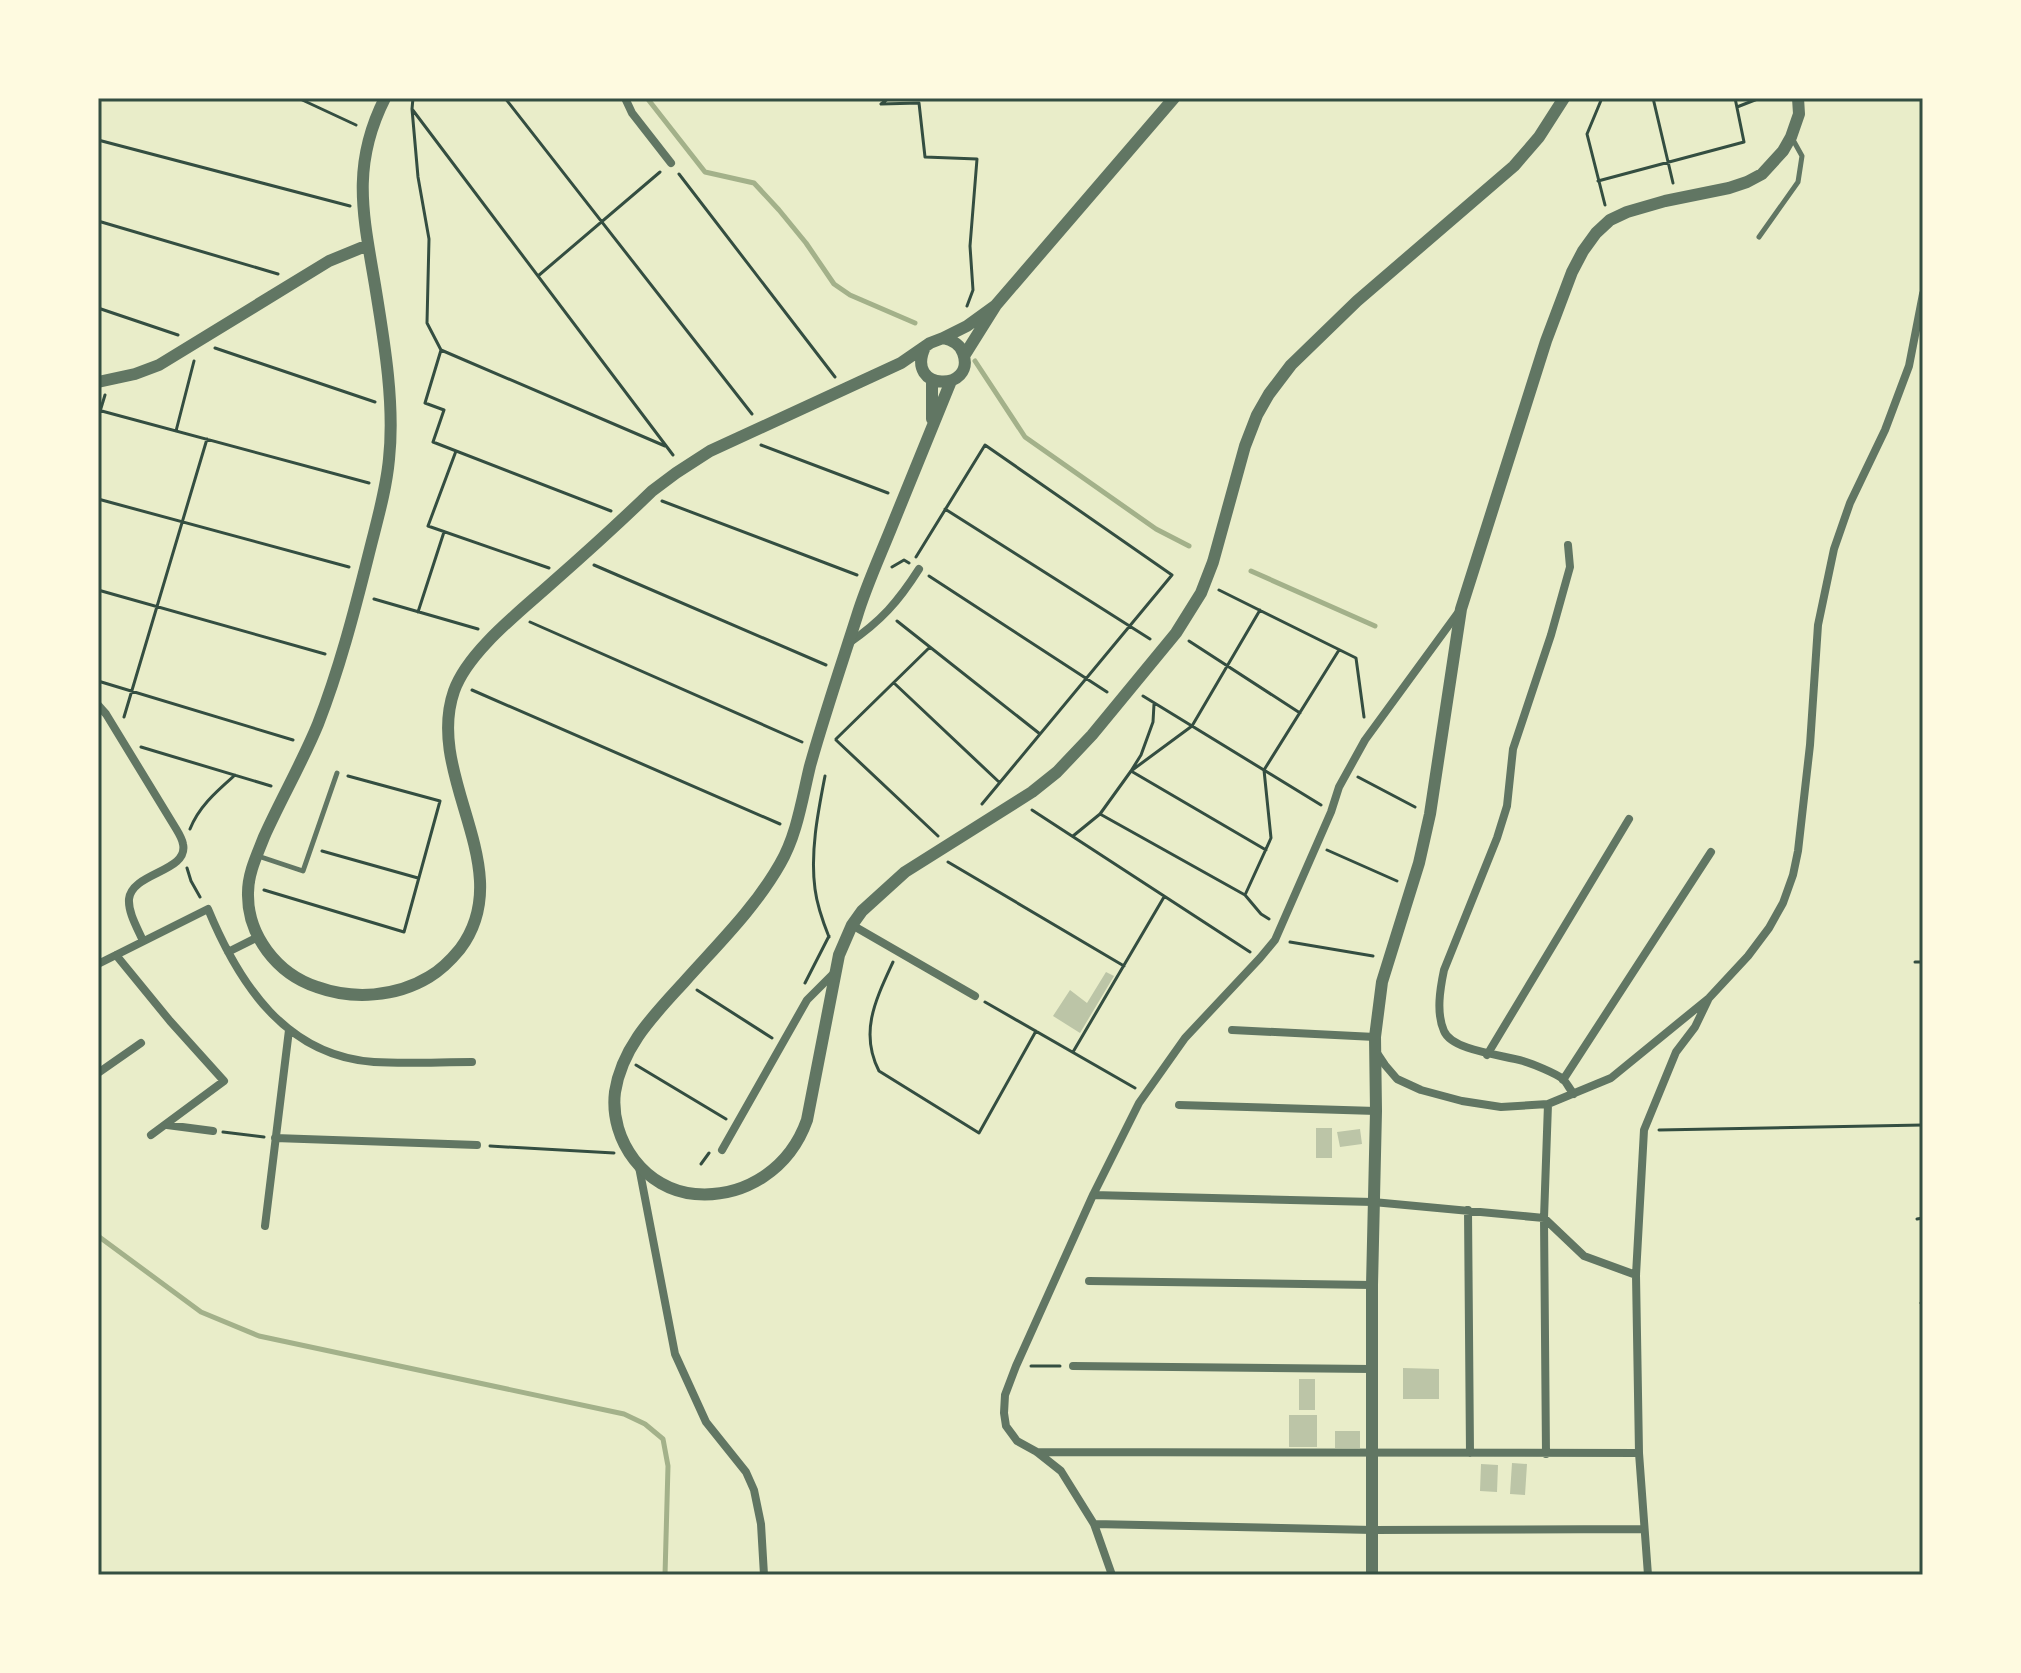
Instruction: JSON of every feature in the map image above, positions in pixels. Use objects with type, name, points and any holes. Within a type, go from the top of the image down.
[{"type":"street","points":[[385,98],[373,121],[363,169],[364,210],[390,407],[385,487],[359,594],[323,710],[256,856],[248,886],[249,912],[258,937],[269,954],[307,984],[345,995],[383,994],[409,987],[428,978],[453,958],[469,937],[479,911],[481,884],[448,731],[450,708],[458,683],[478,652],[648,496],[683,468],[739,437],[882,373],[936,339],[958,332],[996,305]]},
{"type":"street","points":[[625,98],[632,113],[671,163]]},
{"type":"street","points":[[882,373],[906,369],[945,383],[962,371],[964,356],[996,305],[1174,98]]},
{"type":"street","points":[[951,381],[870,580],[816,748],[794,830],[781,863],[736,923],[659,1009],[624,1057],[615,1094],[618,1128],[639,1166],[654,1181],[672,1190],[701,1194],[740,1188],[788,1157],[803,1132],[811,1105],[835,972],[852,925],[891,884],[1019,802],[1071,758],[1164,648],[1193,607],[1213,562],[1245,446],[1269,394],[1291,365],[1357,301],[1514,166],[1539,137],[1564,98]]},
{"type":"street","points":[[1372,1575],[1374,1043],[1378,1005],[1389,959],[1430,814],[1461,609],[1559,303],[1583,251],[1610,220],[1627,212],[1729,188],[1762,174],[1791,137],[1799,114],[1798,98]]},
{"type":"street","points":[[103,381],[148,370],[199,342],[297,280],[345,253],[368,245]]},
{"type":"street","points":[[1374,1043],[1385,1065],[1397,1079],[1421,1090],[1501,1107],[1548,1104],[1611,1078],[1709,998],[1769,928],[1783,903],[1798,851],[1810,745],[1818,625],[1835,545],[1909,366],[1923,294]]},
{"type":"street","points":[[943,338],[957,344],[964,356]]},
{"type":"street","points":[[925,347],[921,361],[928,375],[931,430]]},
{"type":"street","points":[[1568,545],[1570,567],[1513,749],[1507,806],[1444,970],[1440,1011],[1444,1033],[1451,1040],[1487,1055],[1522,1061],[1563,1080],[1574,1094]]},
{"type":"street","points":[[848,644],[887,614],[903,595],[916,567]]},
{"type":"street","points":[[1112,1575],[1094,1524],[1061,1471],[1017,1441],[1006,1426],[1005,1395],[1093,1195],[1145,1094],[1185,1038],[1275,940],[1339,787],[1365,740],[1461,609]]},
{"type":"street","points":[[98,705],[184,846],[177,861],[141,882],[129,896],[143,941]]},
{"type":"street","points":[[1487,1055],[1629,819]]},
{"type":"street","points":[[1563,1080],[1711,852]]},
{"type":"street","points":[[98,964],[208,909],[228,952],[259,999],[305,1042],[323,1051],[374,1062],[472,1062]]},
{"type":"street","points":[[852,925],[975,996]]},
{"type":"street","points":[[228,952],[258,937]]},
{"type":"street","points":[[116,955],[224,1081],[151,1135]]},
{"type":"street","points":[[722,1150],[807,1000],[835,972]]},
{"type":"street","points":[[1648,1575],[1639,1453],[1636,1275],[1644,1130],[1676,1052],[1695,1027],[1709,998]]},
{"type":"street","points":[[265,1226],[289,1030]]},
{"type":"street","points":[[1232,1030],[1374,1043]]},
{"type":"street","points":[[98,1073],[141,1043]]},
{"type":"street","points":[[1546,1454],[1544,1218],[1548,1104]]},
{"type":"street","points":[[1179,1105],[1376,1111]]},
{"type":"street","points":[[166,1125],[213,1131]]},
{"type":"street","points":[[275,1138],[477,1145]]},
{"type":"street","points":[[639,1166],[675,1354],[706,1422],[750,1481],[761,1524],[764,1575]]},
{"type":"street","points":[[1093,1195],[1373,1202],[1544,1218],[1584,1256],[1636,1275]]},
{"type":"street","points":[[1468,1210],[1470,1453]]},
{"type":"street","points":[[1089,1281],[1372,1285]]},
{"type":"street","points":[[1073,1366],[1372,1369]]},
{"type":"street","points":[[1037,1452],[1639,1453]]},
{"type":"street","points":[[1094,1524],[1373,1530],[1643,1529]]},
{"type":"lane","points":[[1759,237],[1798,182],[1802,156],[1791,137]]},
{"type":"lane","points":[[256,856],[303,871],[337,773]]},
{"type":"path","points":[[298,98],[371,131]]},
{"type":"path","points":[[413,98],[418,177],[429,239],[427,323],[441,350],[667,447]]},
{"type":"path","points":[[505,98],[761,427]]},
{"type":"path","points":[[889,98],[881,104],[919,103],[925,157],[977,159],[970,246],[973,290],[958,332]]},
{"type":"path","points":[[1602,98],[1587,134],[1610,220]]},
{"type":"path","points":[[1653,98],[1677,198]]},
{"type":"path","points":[[1598,181],[1744,142],[1735,98]]},
{"type":"path","points":[[1737,107],[1760,98]]},
{"type":"path","points":[[412,109],[683,468]]},
{"type":"path","points":[[98,140],[364,210]]},
{"type":"path","points":[[538,276],[671,163],[844,389]]},
{"type":"path","points":[[98,221],[297,280]]},
{"type":"path","points":[[98,308],[390,407]]},
{"type":"path","points":[[176,431],[199,342]]},
{"type":"path","points":[[441,350],[425,403],[444,410],[433,442],[625,517]]},
{"type":"path","points":[[98,418],[103,381]]},
{"type":"path","points":[[99,411],[385,487]]},
{"type":"path","points":[[739,437],[903,499]]},
{"type":"path","points":[[207,439],[120,739],[287,790]]},
{"type":"path","points":[[916,567],[945,509],[985,445],[1172,575],[981,805]]},
{"type":"path","points":[[456,451],[428,526],[563,573]]},
{"type":"path","points":[[648,496],[870,580],[904,560],[1120,700]]},
{"type":"path","points":[[98,499],[364,571]]},
{"type":"path","points":[[945,509],[1164,648]]},
{"type":"path","points":[[418,612],[444,531]]},
{"type":"path","points":[[580,558],[840,671]]},
{"type":"path","points":[[1205,583],[1356,658],[1365,740]]},
{"type":"path","points":[[98,590],[340,658]]},
{"type":"path","points":[[359,594],[496,635]]},
{"type":"path","points":[[1131,771],[1192,726],[1260,610]]},
{"type":"path","points":[[887,614],[1040,734]]},
{"type":"path","points":[[516,616],[816,748]]},
{"type":"path","points":[[1176,633],[1300,713]]},
{"type":"path","points":[[830,745],[930,647]]},
{"type":"path","points":[[1245,895],[1271,838],[1264,770],[1339,650]]},
{"type":"path","points":[[98,681],[309,745]]},
{"type":"path","points":[[458,683],[794,830]]},
{"type":"path","points":[[894,683],[1000,782]]},
{"type":"path","points":[[1131,688],[1331,812]]},
{"type":"path","points":[[1073,836],[1100,814],[1141,755],[1153,722],[1154,703]]},
{"type":"path","points":[[836,740],[948,845]]},
{"type":"path","points":[[1131,771],[1266,850]]},
{"type":"path","points":[[1348,772],[1400,800]]},
{"type":"path","points":[[248,886],[404,932],[440,801],[337,773]]},
{"type":"path","points":[[208,909],[191,881],[184,846],[195,816],[209,798],[235,775]]},
{"type":"path","points":[[825,775],[814,849],[815,888],[829,936],[839,955]]},
{"type":"path","points":[[1019,802],[1260,958]]},
{"type":"path","points":[[1100,814],[1245,895],[1261,914],[1281,927]]},
{"type":"path","points":[[1316,845],[1379,871],[1411,889]]},
{"type":"path","points":[[310,848],[418,878]]},
{"type":"path","points":[[934,854],[1124,966]]},
{"type":"path","points":[[1073,1052],[1165,896]]},
{"type":"path","points":[[1275,940],[1389,959]]},
{"type":"path","points":[[897,951],[872,1009],[869,1038],[872,1057],[879,1071],[979,1133],[1036,1031]]},
{"type":"path","points":[[1915,962],[1923,962]]},
{"type":"path","points":[[684,982],[776,1041]]},
{"type":"path","points":[[975,996],[1145,1094]]},
{"type":"path","points":[[624,1057],[732,1123]]},
{"type":"path","points":[[1644,1130],[1923,1125]]},
{"type":"path","points":[[213,1131],[275,1138]]},
{"type":"path","points":[[477,1145],[630,1154]]},
{"type":"path","points":[[1917,1219],[1923,1218]]},
{"type":"path","points":[[1016,1366],[1073,1366]]},
{"type":"building","points":[[1106,972],[1114,976],[1080,1033],[1053,1016],[1070,990],[1087,1003]]},
{"type":"building","points":[[1316,1128],[1332,1128],[1332,1158],[1316,1158]]},
{"type":"building","points":[[1360,1129],[1362,1144],[1340,1147],[1337,1132]]},
{"type":"building","points":[[1403,1368],[1439,1369],[1439,1399],[1403,1399]]},
{"type":"building","points":[[1299,1379],[1315,1379],[1315,1410],[1299,1410]]},
{"type":"building","points":[[1289,1415],[1317,1415],[1317,1447],[1289,1447]]},
{"type":"building","points":[[1335,1431],[1360,1431],[1360,1448],[1335,1448]]},
{"type":"building","points":[[1512,1463],[1527,1464],[1525,1495],[1510,1494]]},
{"type":"building","points":[[1481,1464],[1498,1465],[1497,1492],[1480,1491]]},
{"type":"waterway","points":[[647,98],[705,172],[754,183],[806,243],[834,284],[850,295],[915,323]]},
{"type":"waterway","points":[[975,361],[1025,437],[1156,529],[1189,546]]},
{"type":"waterway","points":[[1251,571],[1375,626]]},
{"type":"waterway","points":[[98,1236],[201,1312],[259,1336],[624,1414],[645,1424],[663,1439],[668,1466],[665,1575]]}]
